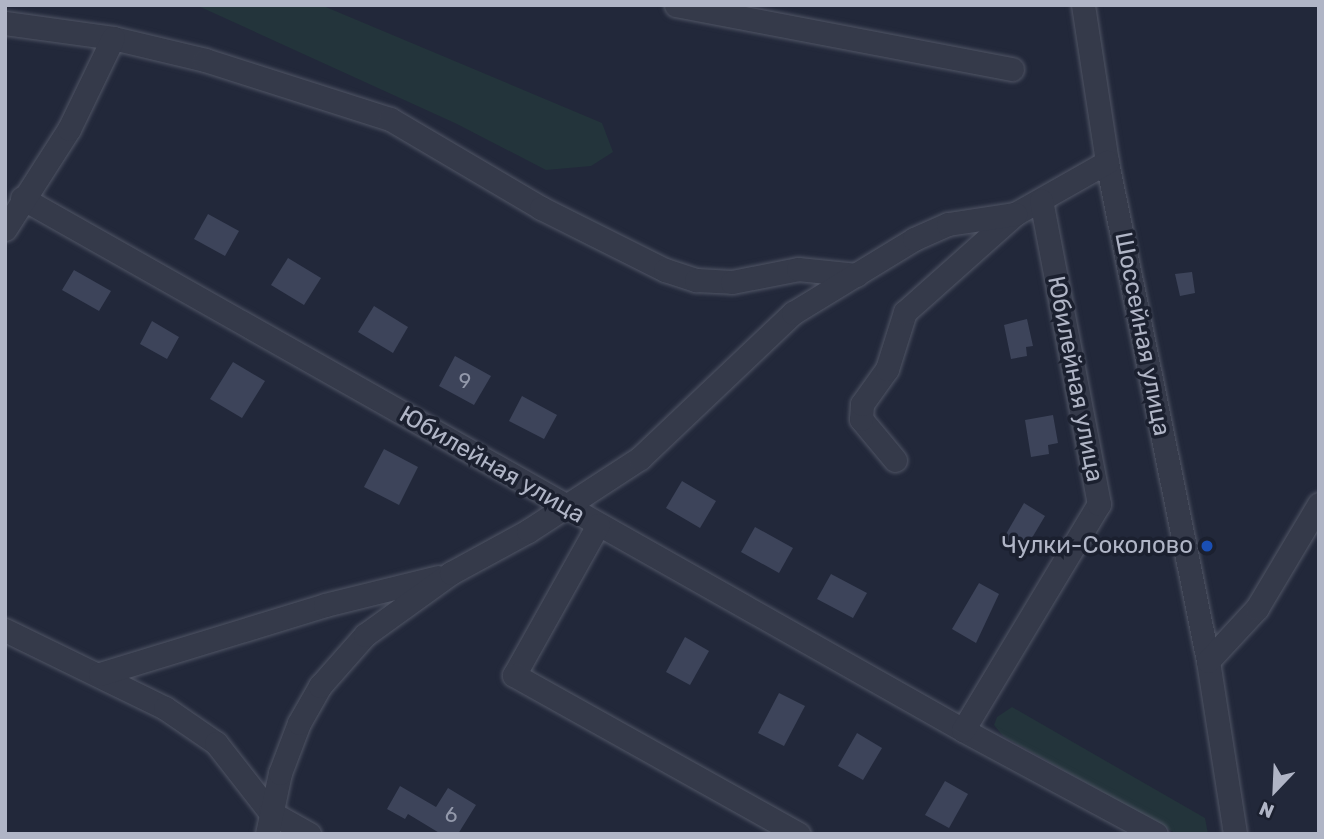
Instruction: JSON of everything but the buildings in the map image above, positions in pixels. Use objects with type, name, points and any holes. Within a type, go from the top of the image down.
[{"type":"street","points":[[676,5],[1012,69]]},
{"type":"street","name":"Шоссейная улица","points":[[1083,5],[1107,162],[1208,661],[1235,834]]},
{"type":"street","points":[[5,23],[113,38],[205,60],[390,119],[541,208],[664,271],[696,280],[732,282],[798,269],[857,275]]},
{"type":"street","points":[[5,229],[22,198],[69,129],[113,38]]},
{"type":"street","points":[[895,460],[861,419],[862,404],[887,369],[905,312],[1015,214],[1107,162]]},
{"type":"street","name":"Юбилейная улица","points":[[22,198],[963,730],[1156,834]]},
{"type":"street","name":"Юбилейная улица","points":[[963,730],[1099,504],[1041,201]]},
{"type":"street","points":[[269,823],[299,723],[320,686],[365,635],[452,573],[566,506],[640,458],[793,313],[914,239],[948,224],[1015,214]]},
{"type":"street","points":[[1208,661],[1257,608],[1319,504]]},
{"type":"street","points":[[598,525],[514,675],[799,834]]},
{"type":"street","points":[[100,674],[325,605],[452,573]]},
{"type":"street","points":[[5,630],[165,708],[216,743],[269,823],[309,834]]},
{"type":"shaded area","points":[[196,5],[321,5],[602,123],[613,152],[591,166],[546,170],[457,124]]},
{"type":"shaded area","points":[[1012,707],[1205,818],[1208,834],[1177,834],[1003,736],[994,725],[997,717]]},
{"type":"place","name":"Чулки-Соколово","points":[[1207,546]]}]
